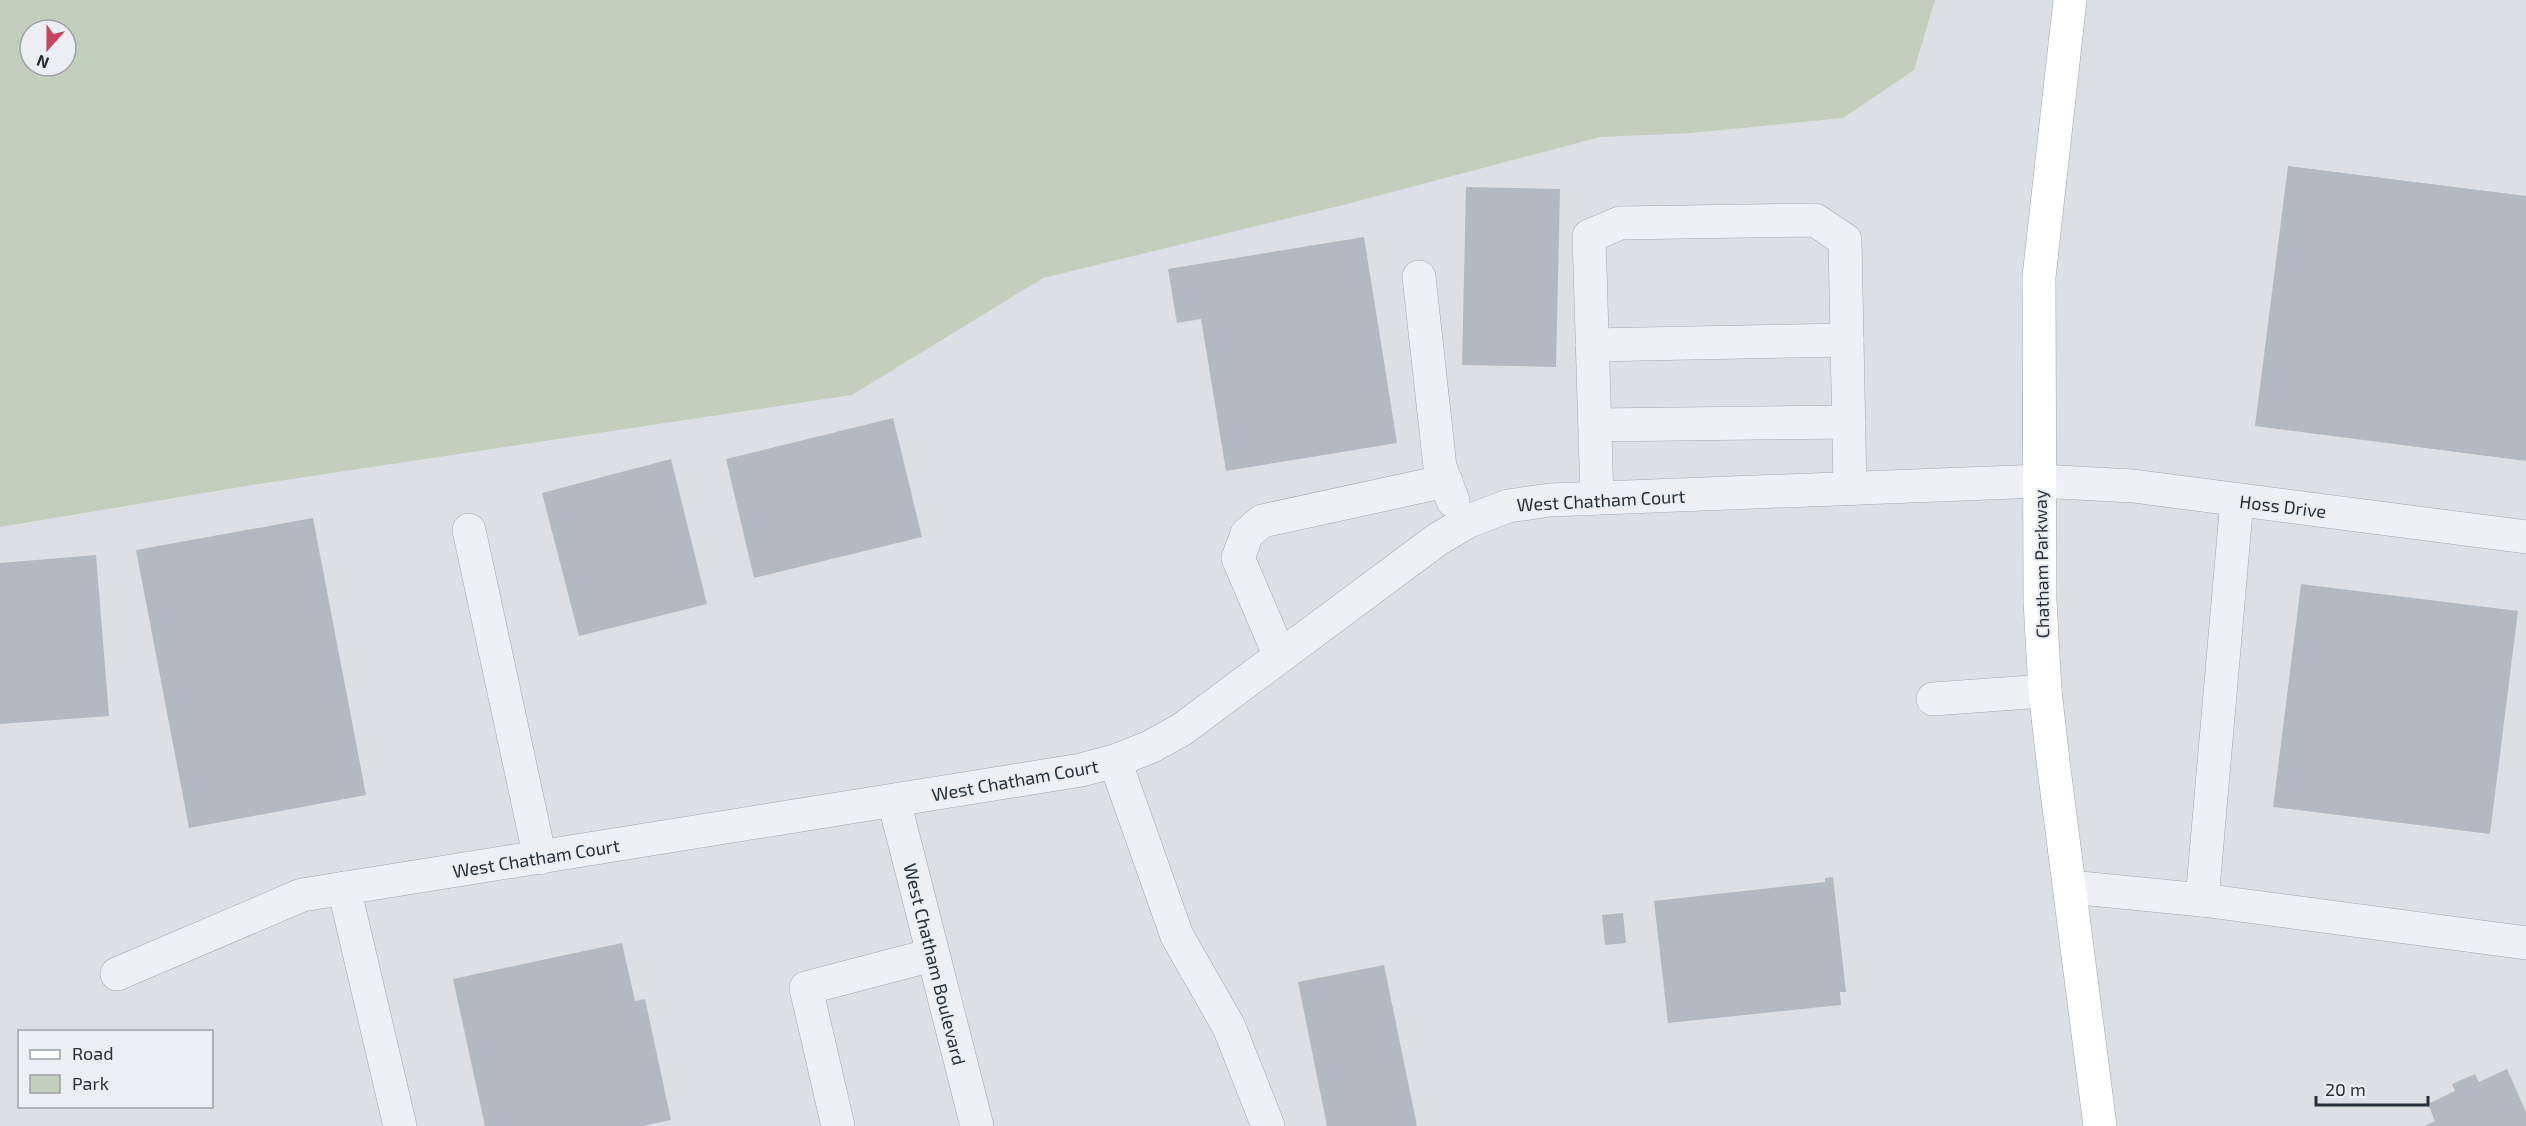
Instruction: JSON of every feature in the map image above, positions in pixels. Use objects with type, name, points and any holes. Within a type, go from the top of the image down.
[{"type":"main road","name":"Chatham Parkway","points":[[2070,0],[2039,277],[2040,602],[2045,691],[2100,1126]]},
{"type":"street","points":[[1597,498],[1589,236],[1620,223],[1643,222],[1815,220],[1845,240],[1850,489]]},
{"type":"street","points":[[1419,277],[1440,467],[1461,525]]},
{"type":"street","points":[[1592,345],[1847,340]]},
{"type":"street","points":[[1595,424],[1849,422]]},
{"type":"street","points":[[1280,656],[1238,558],[1247,534],[1262,521],[1446,481]]},
{"type":"street","name":"West Chatham Court","points":[[117,974],[302,895],[894,801],[1081,770],[1115,761],[1150,747],[1181,730],[1438,539],[1461,525],[1508,506],[1550,500],[2039,481]]},
{"type":"street","name":"Hoss Drive","points":[[2039,481],[2133,486],[2526,537]]},
{"type":"street","points":[[2202,900],[2237,500]]},
{"type":"street","points":[[469,530],[540,858]]},
{"type":"street","points":[[1933,699],[2045,691]]},
{"type":"street","points":[[1115,761],[1177,936],[1229,1026],[1268,1126]]},
{"type":"street","name":"West Chatham Boulevard","points":[[894,801],[977,1126]]},
{"type":"street","points":[[2070,887],[2202,900],[2526,943]]},
{"type":"street","points":[[344,888],[400,1126]]},
{"type":"street","points":[[838,1126],[806,988],[932,955]]},
{"type":"green space","points":[[0,0],[1935,0],[1914,70],[1843,118],[1691,133],[1600,137],[1347,204],[1043,278],[852,395],[265,483],[0,527]]},
{"type":"building","points":[[2288,166],[2526,196],[2526,461],[2255,426]]},
{"type":"building","points":[[1466,187],[1560,189],[1556,367],[1462,365]]},
{"type":"building","points":[[1364,237],[1397,443],[1226,471],[1201,319],[1177,323],[1168,269]]},
{"type":"building","points":[[893,418],[922,537],[754,578],[726,459]]},
{"type":"building","points":[[671,459],[707,604],[579,636],[542,493]]},
{"type":"building","points":[[313,518],[366,795],[189,828],[136,550]]},
{"type":"building","points":[[96,555],[109,716],[0,724],[0,563]]},
{"type":"building","points":[[2301,584],[2518,611],[2490,834],[2273,807]]},
{"type":"building","points":[[1833,877],[1846,992],[1840,992],[1841,1005],[1668,1023],[1654,901],[1825,882],[1825,878]]},
{"type":"building","points":[[1623,913],[1626,943],[1605,945],[1602,915]]},
{"type":"building","points":[[622,943],[635,1001],[645,999],[671,1120],[643,1126],[485,1126],[453,979]]},
{"type":"building","points":[[1384,965],[1417,1126],[1327,1126],[1298,982]]},
{"type":"building","points":[[2507,1069],[2526,1112],[2526,1126],[2424,1126],[2435,1121],[2428,1104],[2455,1091],[2452,1084],[2475,1074],[2479,1082]]}]
